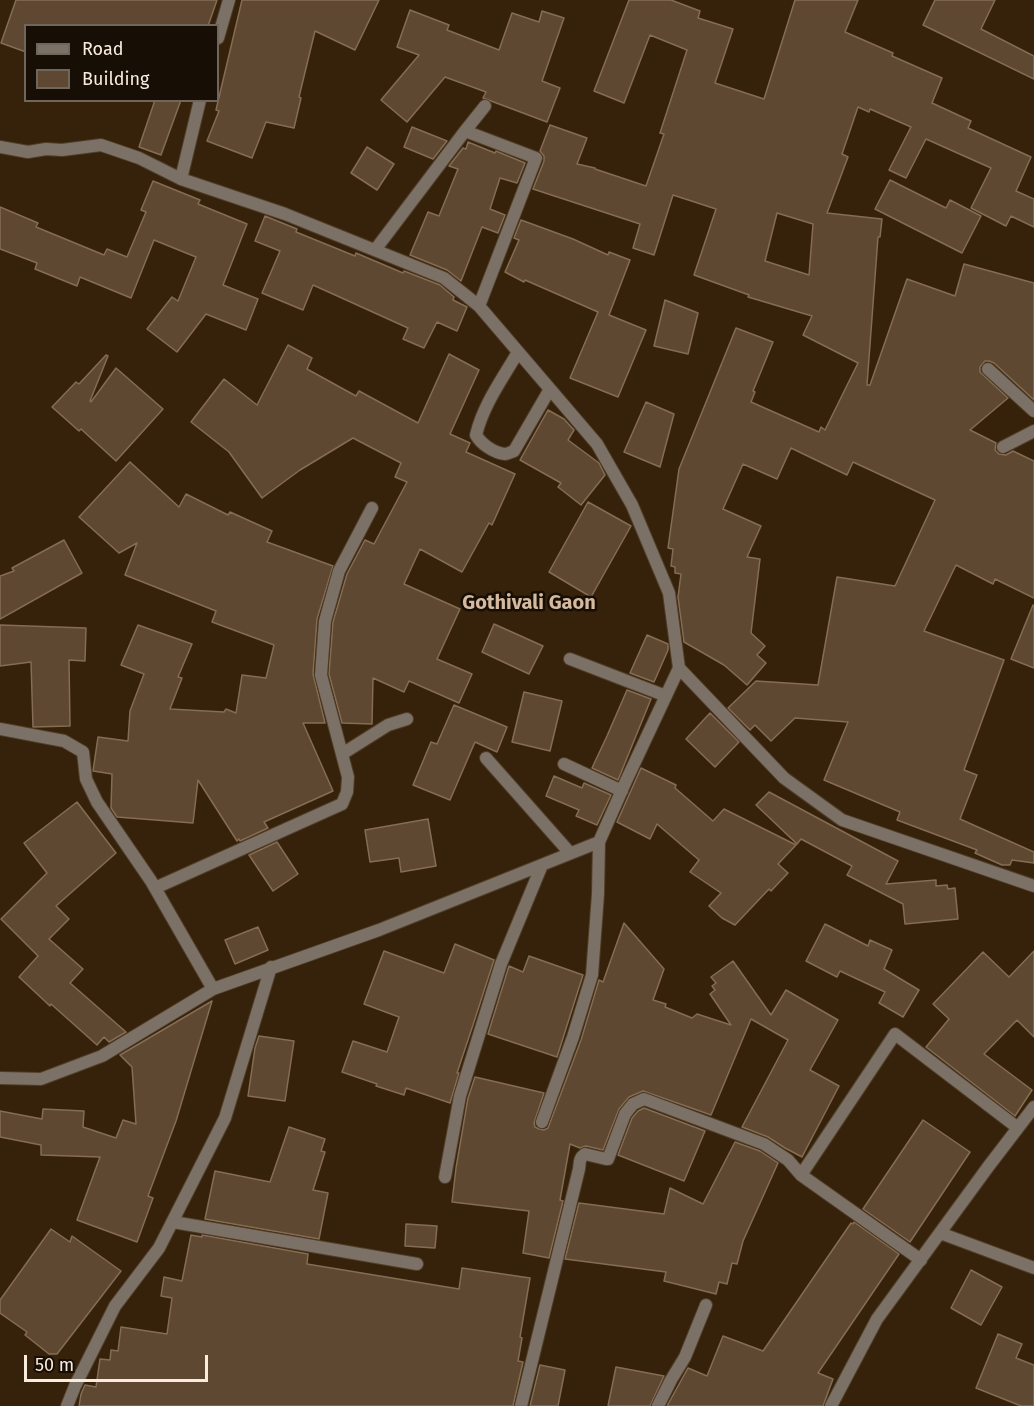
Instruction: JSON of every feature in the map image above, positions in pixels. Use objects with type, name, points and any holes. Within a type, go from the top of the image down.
[{"type":"street","points":[[219,35],[229,0]]},
{"type":"street","points":[[181,179],[200,102]]},
{"type":"street","points":[[375,250],[485,106]]},
{"type":"street","points":[[465,131],[536,159],[479,306]]},
{"type":"street","points":[[0,147],[28,152],[101,145],[139,158],[181,179],[285,214],[444,278],[479,306],[597,444],[632,505],[669,593],[679,668],[599,842],[592,975],[573,1037],[542,1122]]},
{"type":"street","points":[[518,352],[482,415],[476,435],[480,442],[495,451],[506,454],[514,451],[550,389]]},
{"type":"street","points":[[988,369],[1034,411]]},
{"type":"street","points":[[1003,447],[1034,431]]},
{"type":"street","points":[[155,888],[342,804],[347,792],[348,777],[321,675],[325,621],[339,571],[372,508]]},
{"type":"street","points":[[570,659],[666,696]]},
{"type":"street","points":[[679,668],[784,778],[842,819],[1034,886]]},
{"type":"street","points":[[342,754],[388,725],[407,718]]},
{"type":"street","points":[[0,729],[64,741],[83,752],[86,779],[98,802],[155,888],[213,988]]},
{"type":"street","points":[[486,758],[570,853]]},
{"type":"street","points":[[564,764],[622,791]]},
{"type":"street","points":[[0,1078],[41,1079],[102,1056],[213,988],[379,930],[599,842]]},
{"type":"street","points":[[445,1177],[460,1096],[501,964],[542,865]]},
{"type":"street","points":[[68,1406],[75,1386],[115,1306],[159,1248],[225,1118],[271,968]]},
{"type":"street","points":[[801,1175],[896,1034],[1018,1128]]},
{"type":"street","points":[[521,1406],[581,1156],[585,1154],[608,1159],[625,1114],[633,1104],[644,1099],[764,1144],[788,1160],[801,1175],[921,1260]]},
{"type":"street","points":[[831,1406],[877,1319],[1034,1107]]},
{"type":"street","points":[[173,1222],[417,1264]]},
{"type":"street","points":[[940,1233],[1034,1268]]},
{"type":"street","points":[[658,1406],[685,1357],[706,1305]]},
{"type":"building","points":[[16,0],[217,0],[209,24],[24,24],[24,51],[1,43]]},
{"type":"building","points":[[242,0],[379,0],[355,50],[315,31],[294,128],[266,122],[252,158],[207,141],[219,111],[216,110]]},
{"type":"building","points":[[629,0],[671,0],[700,11],[698,18],[733,29],[715,83],[764,99],[795,0],[858,0],[845,32],[942,78],[932,103],[971,121],[968,128],[1031,157],[1016,191],[1034,199],[1034,227],[1011,216],[1006,226],[971,208],[991,168],[926,139],[906,178],[889,170],[911,127],[870,109],[869,112],[858,107],[842,154],[848,157],[827,213],[882,219],[880,237],[878,237],[867,385],[870,385],[907,279],[955,296],[964,264],[1034,283],[1034,400],[994,363],[985,361],[980,367],[980,372],[1008,398],[970,430],[996,443],[995,450],[999,454],[1006,455],[1013,451],[1034,461],[1034,598],[995,579],[993,584],[956,565],[924,631],[1004,660],[964,770],[977,775],[960,819],[1034,852],[1034,863],[1012,860],[1010,865],[1002,865],[975,853],[977,850],[897,820],[900,812],[824,780],[848,722],[795,718],[771,741],[755,725],[750,730],[728,708],[756,681],[818,685],[837,577],[895,586],[935,500],[853,462],[847,475],[791,448],[777,479],[743,464],[723,509],[761,526],[747,557],[760,559],[751,633],[765,646],[757,655],[766,663],[747,685],[724,665],[684,642],[678,597],[681,574],[675,573],[675,567],[671,566],[673,549],[668,548],[679,469],[736,328],[773,342],[753,391],[755,392],[751,402],[819,432],[821,427],[825,430],[858,363],[803,335],[812,316],[748,297],[749,295],[694,275],[716,209],[673,195],[654,255],[633,248],[640,224],[533,189],[544,161],[544,156],[540,151],[550,125],[587,138],[577,164],[646,186],[664,134],[660,133],[687,50],[650,35],[624,103],[594,91]],"holes":[[[777,213],[813,224],[809,275],[765,261]]]},
{"type":"building","points":[[935,0],[995,0],[981,29],[1034,56],[1034,79],[923,25]]},
{"type":"building","points":[[410,10],[449,25],[447,30],[499,50],[512,13],[539,22],[542,11],[564,18],[542,81],[560,88],[547,122],[483,98],[486,92],[445,77],[407,122],[381,100],[419,55],[397,47]]},
{"type":"building","points":[[154,102],[180,102],[161,155],[139,147]]},
{"type":"building","points":[[412,127],[447,141],[433,159],[404,147]]},
{"type":"building","points":[[468,142],[525,163],[517,183],[500,178],[490,209],[505,215],[498,233],[482,227],[461,281],[447,270],[410,255],[428,212],[439,216],[458,169],[449,166],[463,148],[466,149]]},
{"type":"building","points":[[367,147],[394,164],[377,190],[351,173]]},
{"type":"building","points":[[890,180],[946,208],[950,200],[981,216],[962,253],[875,209]]},
{"type":"building","points":[[153,181],[200,200],[198,204],[247,224],[223,285],[258,299],[246,330],[206,314],[177,352],[147,329],[172,297],[178,301],[196,257],[154,240],[131,298],[80,277],[77,286],[35,269],[37,263],[0,249],[0,207],[38,223],[36,227],[104,255],[107,249],[127,257],[146,212],[141,210]]},
{"type":"building","points":[[265,216],[297,229],[296,232],[355,256],[356,253],[403,273],[404,271],[440,285],[454,297],[453,300],[467,307],[457,331],[437,322],[424,348],[403,339],[408,328],[313,285],[303,310],[262,293],[280,251],[255,241]]},
{"type":"building","points":[[521,220],[608,255],[609,252],[630,260],[609,315],[646,330],[618,397],[570,378],[598,312],[505,272],[519,240],[514,238]]},
{"type":"building","points":[[665,300],[698,313],[688,354],[654,346]]},
{"type":"building","points":[[288,345],[312,358],[307,369],[356,396],[359,391],[418,423],[449,354],[479,370],[450,434],[470,443],[466,452],[515,474],[492,525],[489,523],[462,572],[420,549],[404,584],[460,609],[437,659],[472,674],[459,703],[409,681],[404,692],[373,678],[372,724],[342,723],[329,674],[333,622],[347,574],[365,540],[374,544],[407,482],[395,477],[401,463],[353,438],[300,470],[262,498],[229,452],[191,422],[224,379],[257,405]]},
{"type":"building","points":[[106,355],[108,356],[91,402],[116,368],[163,409],[116,461],[81,429],[79,431],[52,407],[76,382],[79,384]]},
{"type":"building","points":[[646,402],[674,414],[660,467],[624,452]]},
{"type":"building","points":[[548,410],[564,419],[574,430],[568,440],[599,463],[605,475],[581,505],[558,487],[561,483],[520,460]]},
{"type":"building","points":[[130,462],[179,507],[186,494],[228,515],[230,512],[272,531],[267,542],[333,566],[317,619],[313,674],[325,723],[303,723],[333,791],[264,822],[268,828],[240,841],[239,839],[237,841],[198,780],[193,823],[117,817],[111,808],[112,774],[93,771],[98,737],[128,741],[130,711],[144,674],[121,665],[138,625],[192,644],[178,677],[182,678],[170,709],[224,712],[226,709],[236,713],[242,675],[266,678],[274,645],[212,622],[216,611],[125,575],[137,543],[119,553],[79,517]]},
{"type":"building","points":[[588,502],[631,526],[591,597],[549,572]]},
{"type":"building","points":[[64,540],[82,573],[0,619],[0,576],[14,571],[12,568]]},
{"type":"building","points":[[1034,605],[1034,668],[1011,659]]},
{"type":"building","points":[[494,624],[543,646],[529,674],[482,652]]},
{"type":"building","points":[[0,625],[86,628],[85,661],[69,660],[70,726],[33,727],[31,662],[0,666]]},
{"type":"building","points":[[647,635],[668,644],[668,650],[654,682],[630,673]]},
{"type":"building","points":[[627,690],[651,699],[618,780],[592,768]]},
{"type":"building","points":[[524,692],[562,701],[550,751],[512,742]]},
{"type":"building","points":[[454,705],[507,727],[497,752],[475,742],[450,800],[413,785],[431,742],[437,744]]},
{"type":"building","points":[[710,713],[739,742],[715,767],[686,739]]},
{"type":"building","points":[[641,768],[676,785],[675,788],[713,821],[724,809],[796,845],[778,864],[788,873],[771,891],[769,889],[735,925],[722,918],[709,906],[721,893],[690,872],[699,860],[657,824],[650,839],[617,822]]},
{"type":"building","points":[[554,776],[582,788],[584,783],[611,795],[597,825],[576,816],[579,810],[546,796]]},
{"type":"building","points":[[769,792],[898,861],[886,884],[936,880],[936,886],[947,885],[948,889],[955,888],[958,919],[905,924],[903,904],[847,875],[852,866],[801,839],[797,844],[756,805]]},
{"type":"building","points":[[77,802],[116,853],[56,906],[69,919],[49,939],[83,969],[70,983],[126,1032],[109,1042],[104,1037],[97,1045],[19,977],[38,956],[1,919],[47,873],[24,843]]},
{"type":"building","points":[[428,819],[436,866],[401,872],[399,858],[370,862],[365,830]]},
{"type":"building","points":[[277,842],[298,874],[273,891],[249,855]]},
{"type":"building","points":[[624,923],[664,969],[653,1000],[666,1004],[665,1007],[692,1018],[697,1014],[731,1025],[710,994],[715,990],[712,986],[716,983],[711,977],[733,961],[771,1015],[786,990],[838,1020],[810,1070],[839,1086],[802,1157],[768,1137],[742,1127],[788,1040],[751,1019],[711,1115],[643,1091],[629,1097],[619,1109],[603,1150],[586,1146],[580,1148],[570,1144],[560,1200],[563,1201],[549,1258],[523,1253],[529,1211],[452,1202],[468,1098],[475,1077],[544,1093],[534,1123],[539,1129],[548,1128],[581,1040],[599,980],[603,982]]},
{"type":"building","points":[[825,924],[868,946],[870,940],[892,950],[884,969],[919,990],[903,1017],[879,1003],[885,992],[840,971],[837,977],[806,961]]},
{"type":"building","points":[[258,927],[268,950],[235,964],[225,940]]},
{"type":"building","points":[[455,944],[494,960],[457,1073],[459,1073],[450,1103],[406,1088],[404,1095],[342,1072],[353,1041],[387,1052],[399,1017],[364,1004],[384,951],[444,973]]},
{"type":"building","points":[[1034,951],[1034,1037],[1017,1020],[984,1054],[1032,1090],[1015,1116],[926,1047],[949,1019],[933,1004],[983,952],[1009,977]]},
{"type":"building","points":[[529,956],[583,975],[557,1057],[488,1034],[509,966],[523,972]]},
{"type":"building","points":[[212,1001],[176,1121],[148,1196],[153,1198],[137,1242],[77,1220],[100,1157],[41,1155],[41,1145],[0,1137],[0,1111],[42,1119],[43,1109],[84,1111],[83,1127],[116,1138],[123,1120],[136,1124],[132,1067],[120,1055]]},
{"type":"building","points":[[259,1036],[294,1041],[285,1101],[248,1096]]},
{"type":"building","points":[[644,1108],[705,1131],[684,1181],[618,1155],[632,1118]]},
{"type":"building","points":[[923,1120],[970,1152],[910,1242],[863,1209]]},
{"type":"building","points":[[289,1127],[325,1139],[321,1151],[325,1152],[313,1190],[328,1193],[319,1239],[205,1219],[215,1171],[270,1182]]},
{"type":"building","points":[[735,1142],[760,1151],[778,1163],[743,1241],[737,1264],[732,1263],[727,1284],[719,1282],[716,1294],[664,1281],[666,1272],[565,1259],[579,1203],[664,1214],[670,1188],[703,1204]]},
{"type":"building","points":[[854,1222],[899,1254],[818,1373],[833,1379],[823,1406],[667,1406],[688,1368],[707,1376],[723,1336],[763,1351],[851,1223]]},
{"type":"building","points":[[406,1224],[437,1226],[435,1248],[405,1246]]},
{"type":"building","points":[[51,1229],[70,1242],[72,1236],[121,1271],[57,1354],[49,1354],[25,1335],[27,1332],[0,1313],[0,1300]]},
{"type":"building","points":[[191,1235],[308,1254],[307,1264],[459,1289],[462,1268],[530,1278],[518,1361],[523,1362],[513,1406],[79,1406],[85,1385],[96,1387],[100,1359],[110,1360],[111,1350],[118,1351],[121,1327],[167,1334],[172,1298],[161,1296],[164,1277],[182,1281]]},
{"type":"building","points":[[971,1270],[1002,1287],[981,1325],[951,1308]]},
{"type":"building","points":[[998,1334],[1022,1344],[1016,1358],[1034,1365],[1034,1406],[1021,1406],[976,1388]]},
{"type":"building","points":[[540,1365],[565,1370],[558,1406],[530,1406]]},
{"type":"building","points":[[616,1367],[664,1376],[650,1406],[608,1406]]},
{"type":"district","name":"Gothivali Gaon","points":[[529,603]]}]
